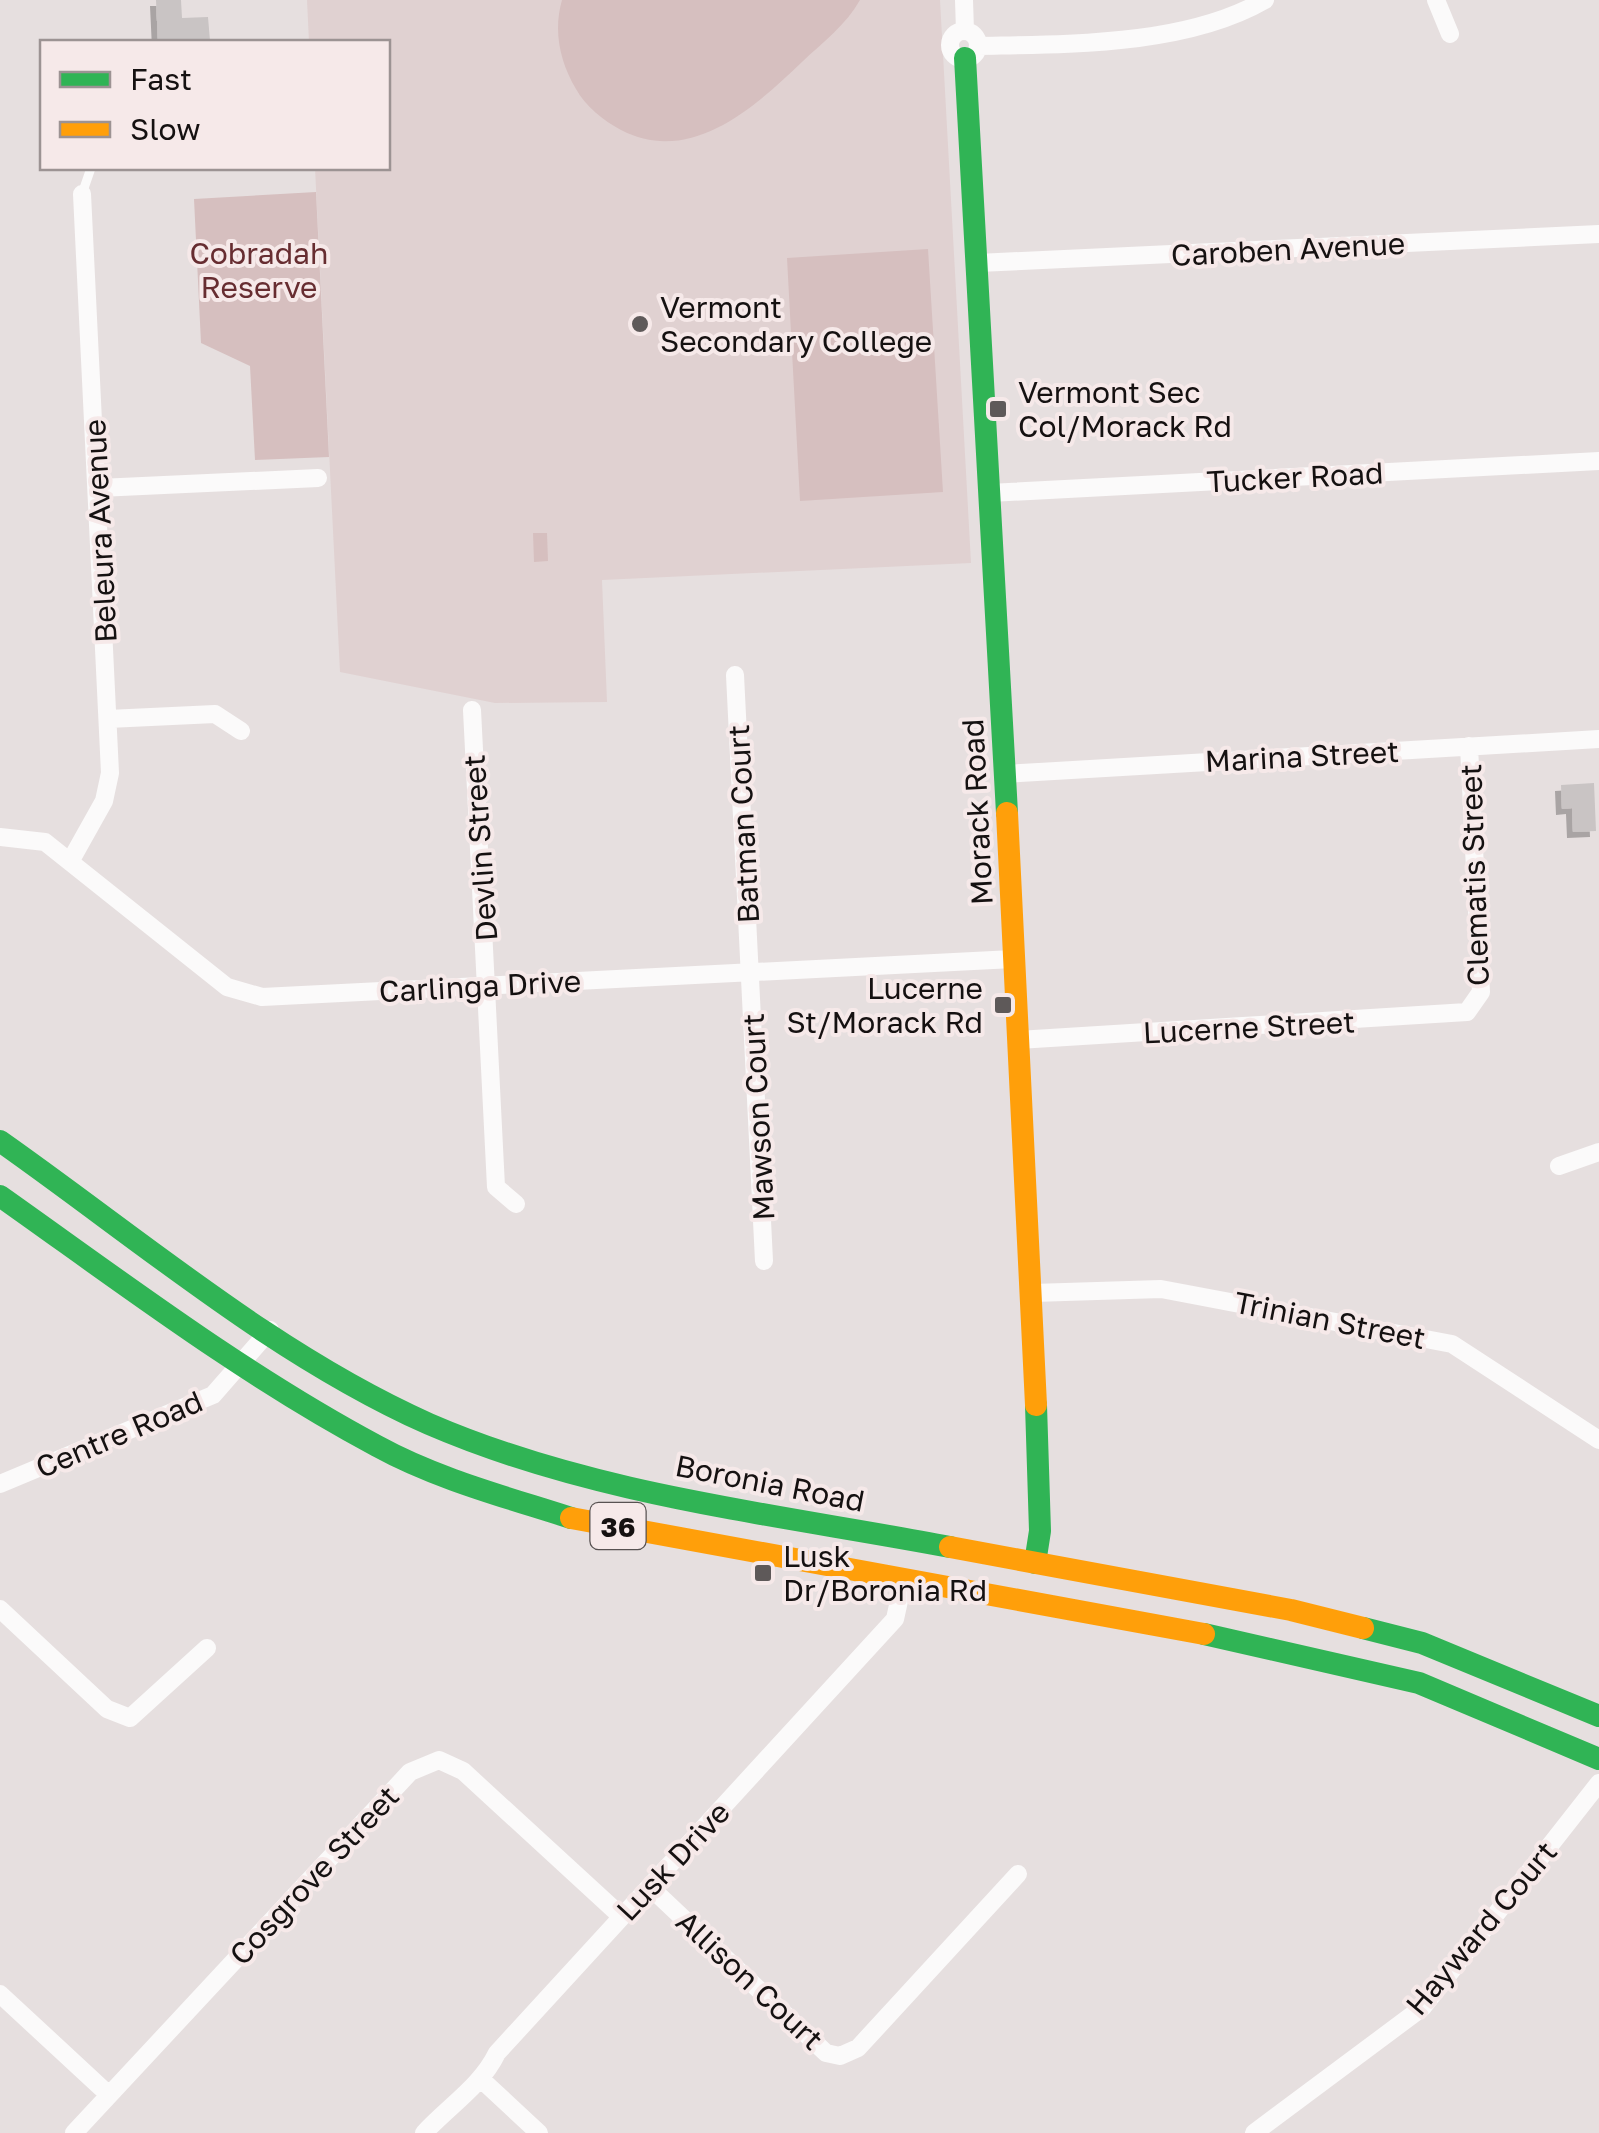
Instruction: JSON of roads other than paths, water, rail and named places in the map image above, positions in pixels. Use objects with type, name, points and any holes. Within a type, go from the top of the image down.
[{"type":"main road","name":"Morack Road","points":[[969,45],[1033,1294],[1040,1531],[1025,1602]]},
{"type":"main road","name":"Boronia Road","points":[[0,1141],[270,1330],[386,1402],[481,1444],[575,1477],[1291,1610],[1422,1643],[1599,1716]]},
{"type":"main road","name":"36","points":[[0,1196],[240,1366],[380,1448],[539,1508],[571,1518],[1262,1644],[1420,1683],[1599,1759]]},
{"type":"main road","points":[[904,1578],[910,1539]]},
{"type":"street","name":"Morack Road","points":[[964,0],[969,45]]},
{"type":"street","points":[[1218,0],[1224,19]]},
{"type":"street","points":[[969,45],[1165,35],[1224,19],[1265,0]]},
{"type":"street","points":[[1436,0],[1450,34]]},
{"type":"street","name":"Beleura Avenue","points":[[71,860],[104,800],[110,773],[100,488],[82,194]]},
{"type":"street","name":"Caroben Avenue","points":[[978,263],[1599,234]]},
{"type":"street","name":"Tucker Road","points":[[990,493],[1599,462]]},
{"type":"street","points":[[100,488],[318,478]]},
{"type":"street","name":"Batman Court","points":[[735,675],[752,973]]},
{"type":"street","name":"Devlin Street","points":[[472,710],[496,1187],[516,1204]]},
{"type":"street","points":[[108,719],[214,714],[241,732]]},
{"type":"street","name":"Marina Street","points":[[1005,774],[1599,739]]},
{"type":"street","name":"Clematis Street","points":[[1469,746],[1482,992],[1477,1003]]},
{"type":"street","name":"Carlinga Drive","points":[[0,838],[45,842],[227,987],[262,998],[1014,959]]},
{"type":"street","name":"Mawson Court","points":[[752,973],[764,1261]]},
{"type":"street","name":"Lucerne Street","points":[[1018,1040],[1451,1016],[1467,1012],[1477,1003]]},
{"type":"street","points":[[1559,1166],[1599,1152]]},
{"type":"street","name":"Trinian Street","points":[[1033,1294],[1161,1289],[1452,1344],[1599,1440]]},
{"type":"street","name":"Centre Road","points":[[0,1484],[214,1395],[270,1330]]},
{"type":"street","name":"Lusk Drive","points":[[424,2133],[459,2094],[483,2081],[497,2053],[895,1619],[904,1578]]},
{"type":"street","points":[[0,1608],[107,1709],[130,1718],[206,1648]]},
{"type":"street","name":"Cosgrove Street","points":[[74,2133],[410,1772],[439,1760],[462,1771],[622,1917]]},
{"type":"street","name":"Hayward Court","points":[[1254,2133],[1423,2007],[1599,1782]]},
{"type":"street","name":"Allison Court","points":[[650,1886],[826,2053],[840,2056],[858,2048],[1018,1874]]},
{"type":"street","points":[[0,1994],[109,2095]]},
{"type":"street","points":[[483,2081],[539,2133]]},
{"type":"lane","points":[[82,194],[90,170]]},
{"type":"place","name":"Vermont Secondary College","points":[[640,324]]},
{"type":"place","name":"Vermont Sec Col/Morack Rd","points":[[998,409]]},
{"type":"place","name":"Lucerne St/Morack Rd","points":[[1003,1005]]},
{"type":"place","name":"Lusk Dr/Boronia Rd","points":[[763,1573]]},
{"type":"park label","name":"Cobradah Reserve","points":[[259,270]]}]
